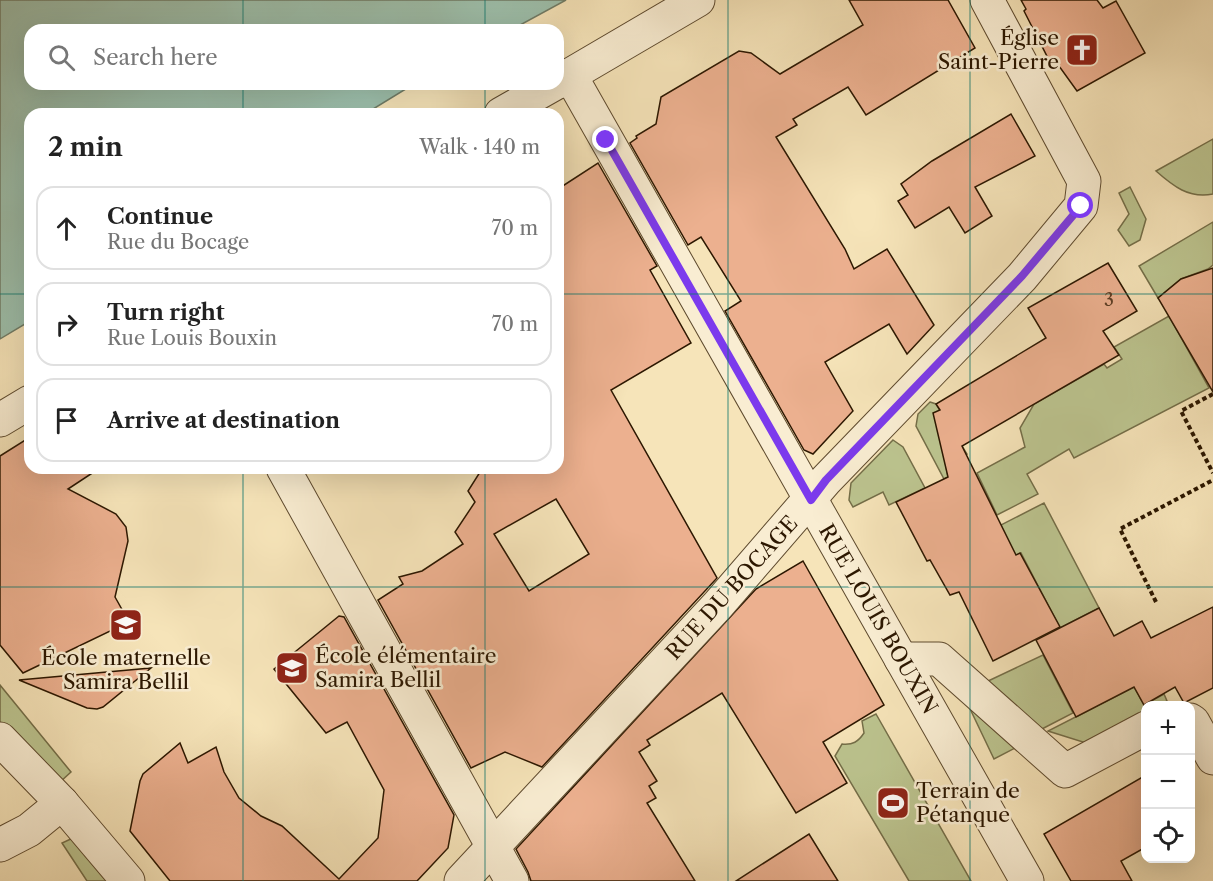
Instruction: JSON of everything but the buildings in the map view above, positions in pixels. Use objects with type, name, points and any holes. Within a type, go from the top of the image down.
[{"type":"street","points":[[564,78],[698,0]]},
{"type":"street","name":"RUE DU BOCAGE","points":[[461,881],[718,606],[835,472],[1022,276],[1081,206],[1084,181],[987,0]]},
{"type":"street","name":"RUE LOUIS BOUXIN","points":[[564,85],[811,500],[1027,881]]},
{"type":"street","points":[[512,108],[543,90]]},
{"type":"street","points":[[0,420],[24,406]]},
{"type":"street","points":[[286,474],[512,881]]},
{"type":"street","points":[[901,659],[939,659],[1065,771],[1141,731]]},
{"type":"street","points":[[1195,726],[1213,758]]},
{"type":"street","points":[[0,739],[62,803],[128,881]]},
{"type":"street","points":[[0,845],[29,830],[62,803]]},
{"type":"path","points":[[1213,394],[1181,411],[1213,473]]},
{"type":"path","points":[[1156,602],[1120,529],[1213,480]]},
{"type":"green space","points":[[1213,139],[1213,194],[1189,193],[1175,186],[1156,171]]},
{"type":"green space","points":[[1130,187],[1146,219],[1140,240],[1129,246],[1118,230],[1129,214],[1119,193]]},
{"type":"green space","points":[[1213,222],[1213,265],[1181,279],[1158,298],[1139,266]]},
{"type":"green space","points":[[1169,316],[1209,388],[1074,458],[1069,449],[1027,474],[1038,494],[997,515],[977,473],[1025,447],[1020,428],[1034,404],[1104,364],[1107,368],[1122,359],[1114,347]]},
{"type":"green space","points":[[930,402],[936,404],[967,454],[945,461],[948,477],[944,479],[916,426],[918,414]]},
{"type":"green space","points":[[893,440],[903,447],[925,488],[889,505],[883,492],[853,507],[849,500],[851,483]]},
{"type":"green space","points":[[1044,503],[1099,608],[1060,628],[1021,553],[1012,557],[997,527]]},
{"type":"green space","points":[[1043,655],[1073,713],[1038,731],[986,682]]},
{"type":"green space","points":[[0,685],[71,772],[59,783],[0,723]]},
{"type":"green space","points":[[1134,687],[1142,701],[1141,714],[1086,743],[1048,731]]},
{"type":"green space","points":[[961,690],[1019,746],[994,759]]},
{"type":"green space","points":[[1164,694],[1167,701],[1151,701]]},
{"type":"green space","points":[[876,714],[971,881],[909,881],[835,756],[842,744],[860,739],[864,733],[862,721]]},
{"type":"green space","points":[[75,837],[108,881],[87,881],[62,843]]},
{"type":"shaded area","points":[[0,0],[566,0],[522,24],[24,24],[24,90],[404,90],[375,108],[24,108],[24,325],[0,339]]},
{"type":"place","name":"Église Saint-Pierre","points":[[1082,50]]},
{"type":"place","name":"École maternelle Samira Bellil","points":[[126,625]]},
{"type":"place","name":"École élémentaire Samira Bellil","points":[[292,668]]},
{"type":"place","name":"Terrain de Pétanque","points":[[893,803]]},
{"type":"route","points":[[606,140],[811,500],[826,480],[1022,276],[1081,206]]}]
